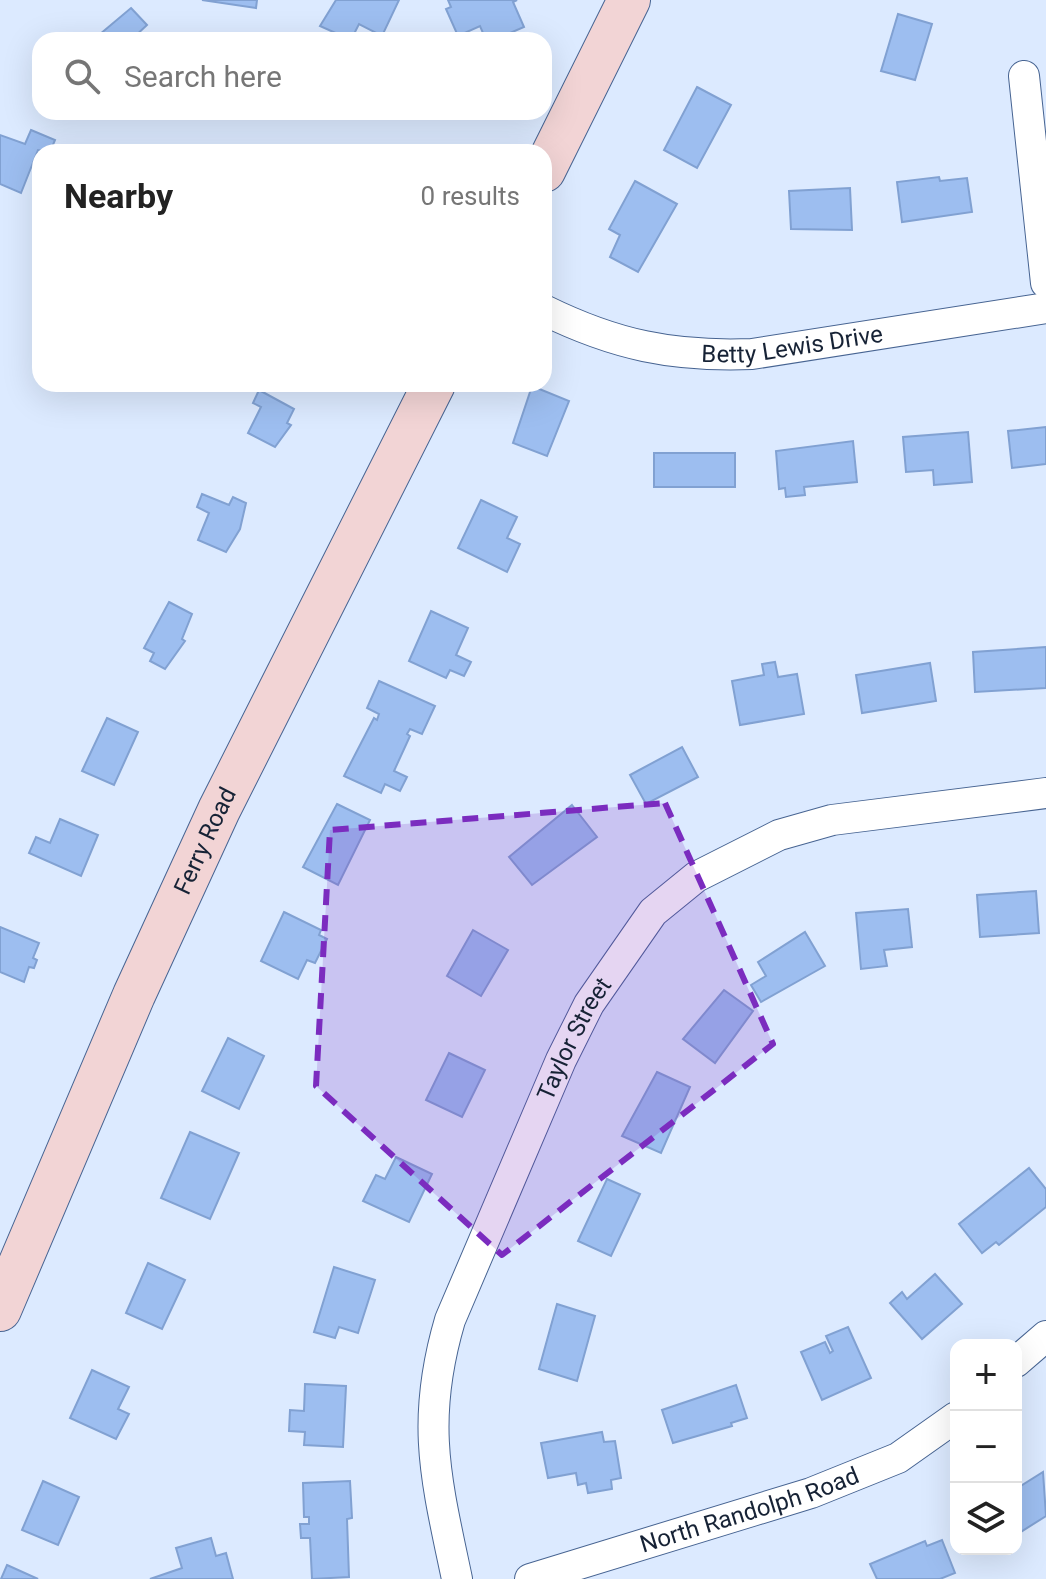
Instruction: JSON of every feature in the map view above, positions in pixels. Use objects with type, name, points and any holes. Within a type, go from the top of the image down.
[{"type":"main road","points":[[552,155],[629,0]]},
{"type":"main road","name":"Ferry Road","points":[[0,1310],[134,995],[219,810],[430,392]]},
{"type":"street","points":[[1024,76],[1046,283]]},
{"type":"street","name":"Betty Lewis Drive","points":[[552,313],[624,343],[664,352],[713,356],[752,354],[1046,308]]},
{"type":"street","name":"Taylor Street","points":[[457,1579],[432,1450],[433,1397],[440,1354],[450,1320],[561,1060],[589,1004],[634,937],[653,912],[696,877],[736,853],[779,835],[832,820],[1046,793]]},
{"type":"street","points":[[1022,1357],[1046,1336]]},
{"type":"street","name":"North Randolph Road","points":[[530,1579],[811,1493],[898,1458],[950,1421]]},
{"type":"highlighted area","points":[[665,803],[773,1044],[502,1255],[316,1086],[330,830]]},
{"type":"building","points":[[202,0],[257,0],[256,8]]},
{"type":"building","points":[[336,0],[399,0],[384,32],[374,32],[359,24],[355,32],[333,32],[320,26]]},
{"type":"building","points":[[448,0],[517,0],[513,2],[524,27],[512,32],[483,32],[480,26],[467,32],[456,32],[446,9],[451,7]]},
{"type":"building","points":[[131,8],[147,25],[140,32],[102,32]]},
{"type":"building","points":[[898,14],[932,24],[915,80],[881,71]]},
{"type":"building","points":[[697,87],[731,105],[697,168],[664,150]]},
{"type":"building","points":[[31,130],[55,140],[53,144],[32,144],[32,165],[21,193],[0,184],[0,135],[25,144]]},
{"type":"building","points":[[939,177],[940,181],[967,178],[972,212],[902,222],[897,182]]},
{"type":"building","points":[[635,181],[677,204],[638,272],[610,257],[620,235],[609,229]]},
{"type":"building","points":[[850,188],[852,230],[791,229],[789,191]]},
{"type":"building","points":[[258,392],[263,392],[294,409],[287,423],[291,425],[275,447],[248,433],[261,407],[253,403]]},
{"type":"building","points":[[530,392],[547,392],[569,401],[547,456],[513,443]]},
{"type":"building","points":[[1046,427],[1046,464],[1012,468],[1008,431]]},
{"type":"building","points":[[968,432],[972,482],[934,485],[933,470],[906,472],[903,437]]},
{"type":"building","points":[[853,441],[857,482],[804,487],[805,495],[786,497],[785,488],[779,489],[776,451]]},
{"type":"building","points":[[654,453],[735,453],[735,487],[654,487]]},
{"type":"building","points":[[202,494],[229,505],[233,497],[246,503],[240,529],[226,552],[198,540],[209,513],[197,507]]},
{"type":"building","points":[[481,500],[517,517],[507,538],[520,544],[507,572],[458,548]]},
{"type":"building","points":[[169,602],[192,614],[182,639],[185,641],[165,669],[150,661],[154,653],[144,648]]},
{"type":"building","points":[[431,611],[468,628],[456,655],[471,662],[464,676],[450,670],[446,678],[409,661]]},
{"type":"building","points":[[1046,647],[1046,688],[975,692],[973,652]]},
{"type":"building","points":[[775,662],[778,677],[797,674],[804,714],[740,725],[732,681],[764,675],[762,664]]},
{"type":"building","points":[[930,663],[936,701],[862,713],[856,675]]},
{"type":"building","points":[[379,681],[435,706],[422,734],[410,729],[407,734],[410,736],[394,771],[407,777],[400,791],[385,784],[381,793],[344,776],[374,718],[377,720],[379,714],[367,708]]},
{"type":"building","points":[[107,718],[138,732],[114,785],[82,771]]},
{"type":"building","points":[[682,747],[698,777],[646,804],[630,775]]},
{"type":"building","points":[[337,804],[370,820],[338,885],[303,867]]},
{"type":"building","points":[[572,805],[597,837],[532,885],[509,857]]},
{"type":"building","points":[[60,819],[98,835],[81,876],[29,853],[36,837],[50,843]]},
{"type":"building","points":[[1036,891],[1039,933],[980,937],[977,895]]},
{"type":"building","points":[[908,909],[912,947],[884,950],[887,966],[861,969],[856,913]]},
{"type":"building","points":[[284,912],[321,930],[319,935],[327,939],[315,963],[307,960],[298,979],[261,961]]},
{"type":"building","points":[[0,927],[39,943],[33,958],[37,960],[34,968],[29,967],[24,982],[0,972]]},
{"type":"building","points":[[473,930],[508,950],[481,996],[447,976]]},
{"type":"building","points":[[805,932],[825,966],[761,1002],[751,985],[766,976],[758,962]]},
{"type":"building","points":[[724,990],[753,1011],[715,1063],[683,1039]]},
{"type":"building","points":[[228,1038],[264,1056],[239,1109],[202,1091]]},
{"type":"building","points":[[449,1053],[485,1070],[462,1117],[426,1100]]},
{"type":"building","points":[[657,1072],[690,1087],[661,1153],[622,1136]]},
{"type":"building","points":[[190,1132],[239,1153],[210,1219],[161,1198]]},
{"type":"building","points":[[396,1157],[432,1174],[409,1222],[363,1201],[376,1175],[385,1179]]},
{"type":"building","points":[[1029,1168],[1046,1189],[1046,1207],[999,1245],[996,1242],[982,1253],[959,1224]]},
{"type":"building","points":[[607,1179],[640,1194],[611,1256],[578,1241]]},
{"type":"building","points":[[148,1263],[185,1280],[162,1329],[126,1313]]},
{"type":"building","points":[[334,1267],[375,1280],[358,1333],[339,1327],[335,1338],[314,1332]]},
{"type":"building","points":[[935,1274],[962,1304],[922,1339],[890,1303],[902,1292],[907,1299]]},
{"type":"building","points":[[557,1304],[595,1316],[577,1381],[539,1369]]},
{"type":"building","points":[[848,1327],[871,1378],[822,1400],[801,1352],[825,1342],[830,1353],[833,1351],[826,1336]]},
{"type":"building","points":[[92,1370],[129,1387],[118,1409],[129,1414],[116,1439],[70,1418]]},
{"type":"building","points":[[305,1384],[346,1386],[343,1447],[304,1445],[305,1432],[289,1431],[290,1410],[304,1411]]},
{"type":"building","points":[[736,1385],[747,1418],[731,1423],[732,1426],[673,1443],[662,1410]]},
{"type":"building","points":[[602,1432],[604,1442],[615,1441],[621,1478],[611,1480],[612,1489],[588,1493],[586,1483],[578,1485],[576,1473],[548,1478],[541,1443]]},
{"type":"building","points":[[1043,1472],[1046,1516],[1022,1531],[1022,1485]]},
{"type":"building","points":[[43,1481],[79,1497],[58,1545],[22,1530]]},
{"type":"building","points":[[350,1481],[352,1518],[347,1519],[349,1577],[312,1579],[310,1538],[301,1538],[300,1524],[309,1524],[309,1517],[304,1517],[303,1483]]},
{"type":"building","points":[[211,1538],[216,1556],[226,1553],[233,1579],[150,1579],[182,1568],[176,1548]]},
{"type":"building","points":[[942,1540],[955,1573],[940,1579],[877,1579],[870,1564],[925,1541],[927,1546]]},
{"type":"building","points":[[7,1565],[38,1579],[1,1579]]}]
